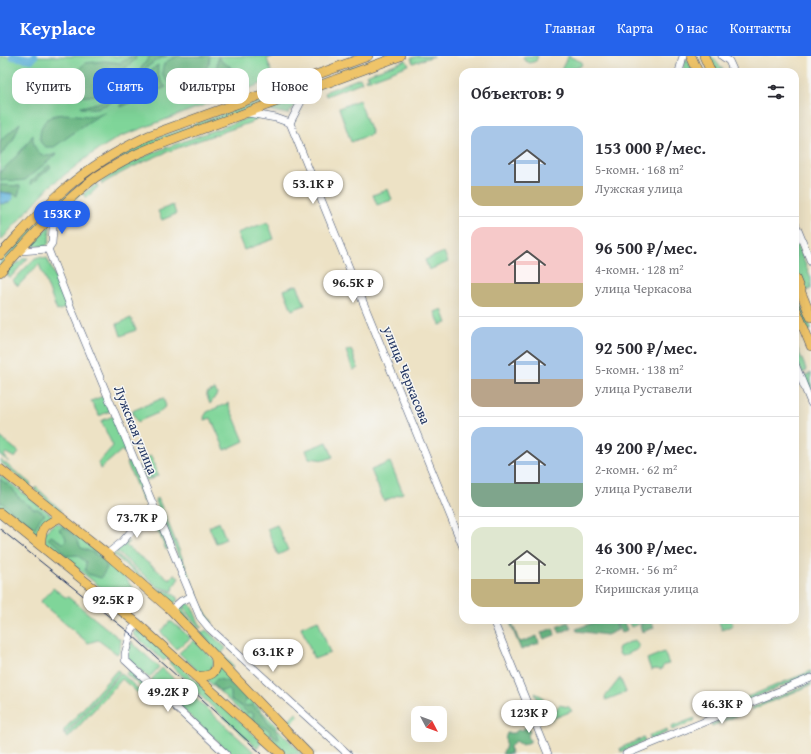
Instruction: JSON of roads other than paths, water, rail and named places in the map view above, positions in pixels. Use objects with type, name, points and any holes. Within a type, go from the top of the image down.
[{"type":"main road","points":[[0,255],[65,189],[96,165],[118,151],[148,136],[368,56]]},
{"type":"main road","points":[[322,85],[400,56]]},
{"type":"main road","points":[[691,56],[696,68]]},
{"type":"main road","points":[[704,56],[709,68]]},
{"type":"main road","points":[[334,69],[338,79]]},
{"type":"main road","points":[[0,272],[54,214],[76,193],[97,177],[133,155],[153,146],[271,104]]},
{"type":"main road","points":[[799,288],[811,317]]},
{"type":"main road","points":[[799,317],[811,346]]},
{"type":"main road","points":[[0,469],[107,554],[171,610],[308,754]]},
{"type":"main road","points":[[0,513],[138,624],[280,754]]},
{"type":"main road","points":[[41,545],[40,536],[45,527],[48,523],[61,517]]},
{"type":"main road","points":[[195,676],[208,676],[214,672],[217,663],[215,656]]},
{"type":"street","points":[[680,68],[683,56]]},
{"type":"street","points":[[722,56],[729,61],[732,68]]},
{"type":"street","points":[[248,113],[270,117],[290,124],[300,104]]},
{"type":"street","name":"улица Черкасова","points":[[290,124],[459,537]]},
{"type":"street","points":[[19,251],[48,249],[52,243],[54,214]]},
{"type":"street","points":[[799,233],[811,262]]},
{"type":"street","name":"Лужская улица","points":[[48,249],[71,308],[200,617],[209,628],[348,754]]},
{"type":"street","points":[[799,374],[811,403]]},
{"type":"street","points":[[107,554],[122,542],[144,516],[155,509]]},
{"type":"street","points":[[171,610],[181,601],[191,597]]},
{"type":"street","points":[[112,603],[116,612],[129,622],[131,632]]},
{"type":"street","points":[[138,624],[131,632],[124,657],[127,663],[226,754]]},
{"type":"street","points":[[495,624],[548,754]]},
{"type":"street","points":[[626,754],[811,678]]},
{"type":"water","points":[[0,192],[12,194],[13,198],[8,203],[0,204]]},
{"type":"waterway","points":[[13,56],[32,59],[34,56]]},
{"type":"tram line","points":[[0,529],[131,634],[262,754]]}]
